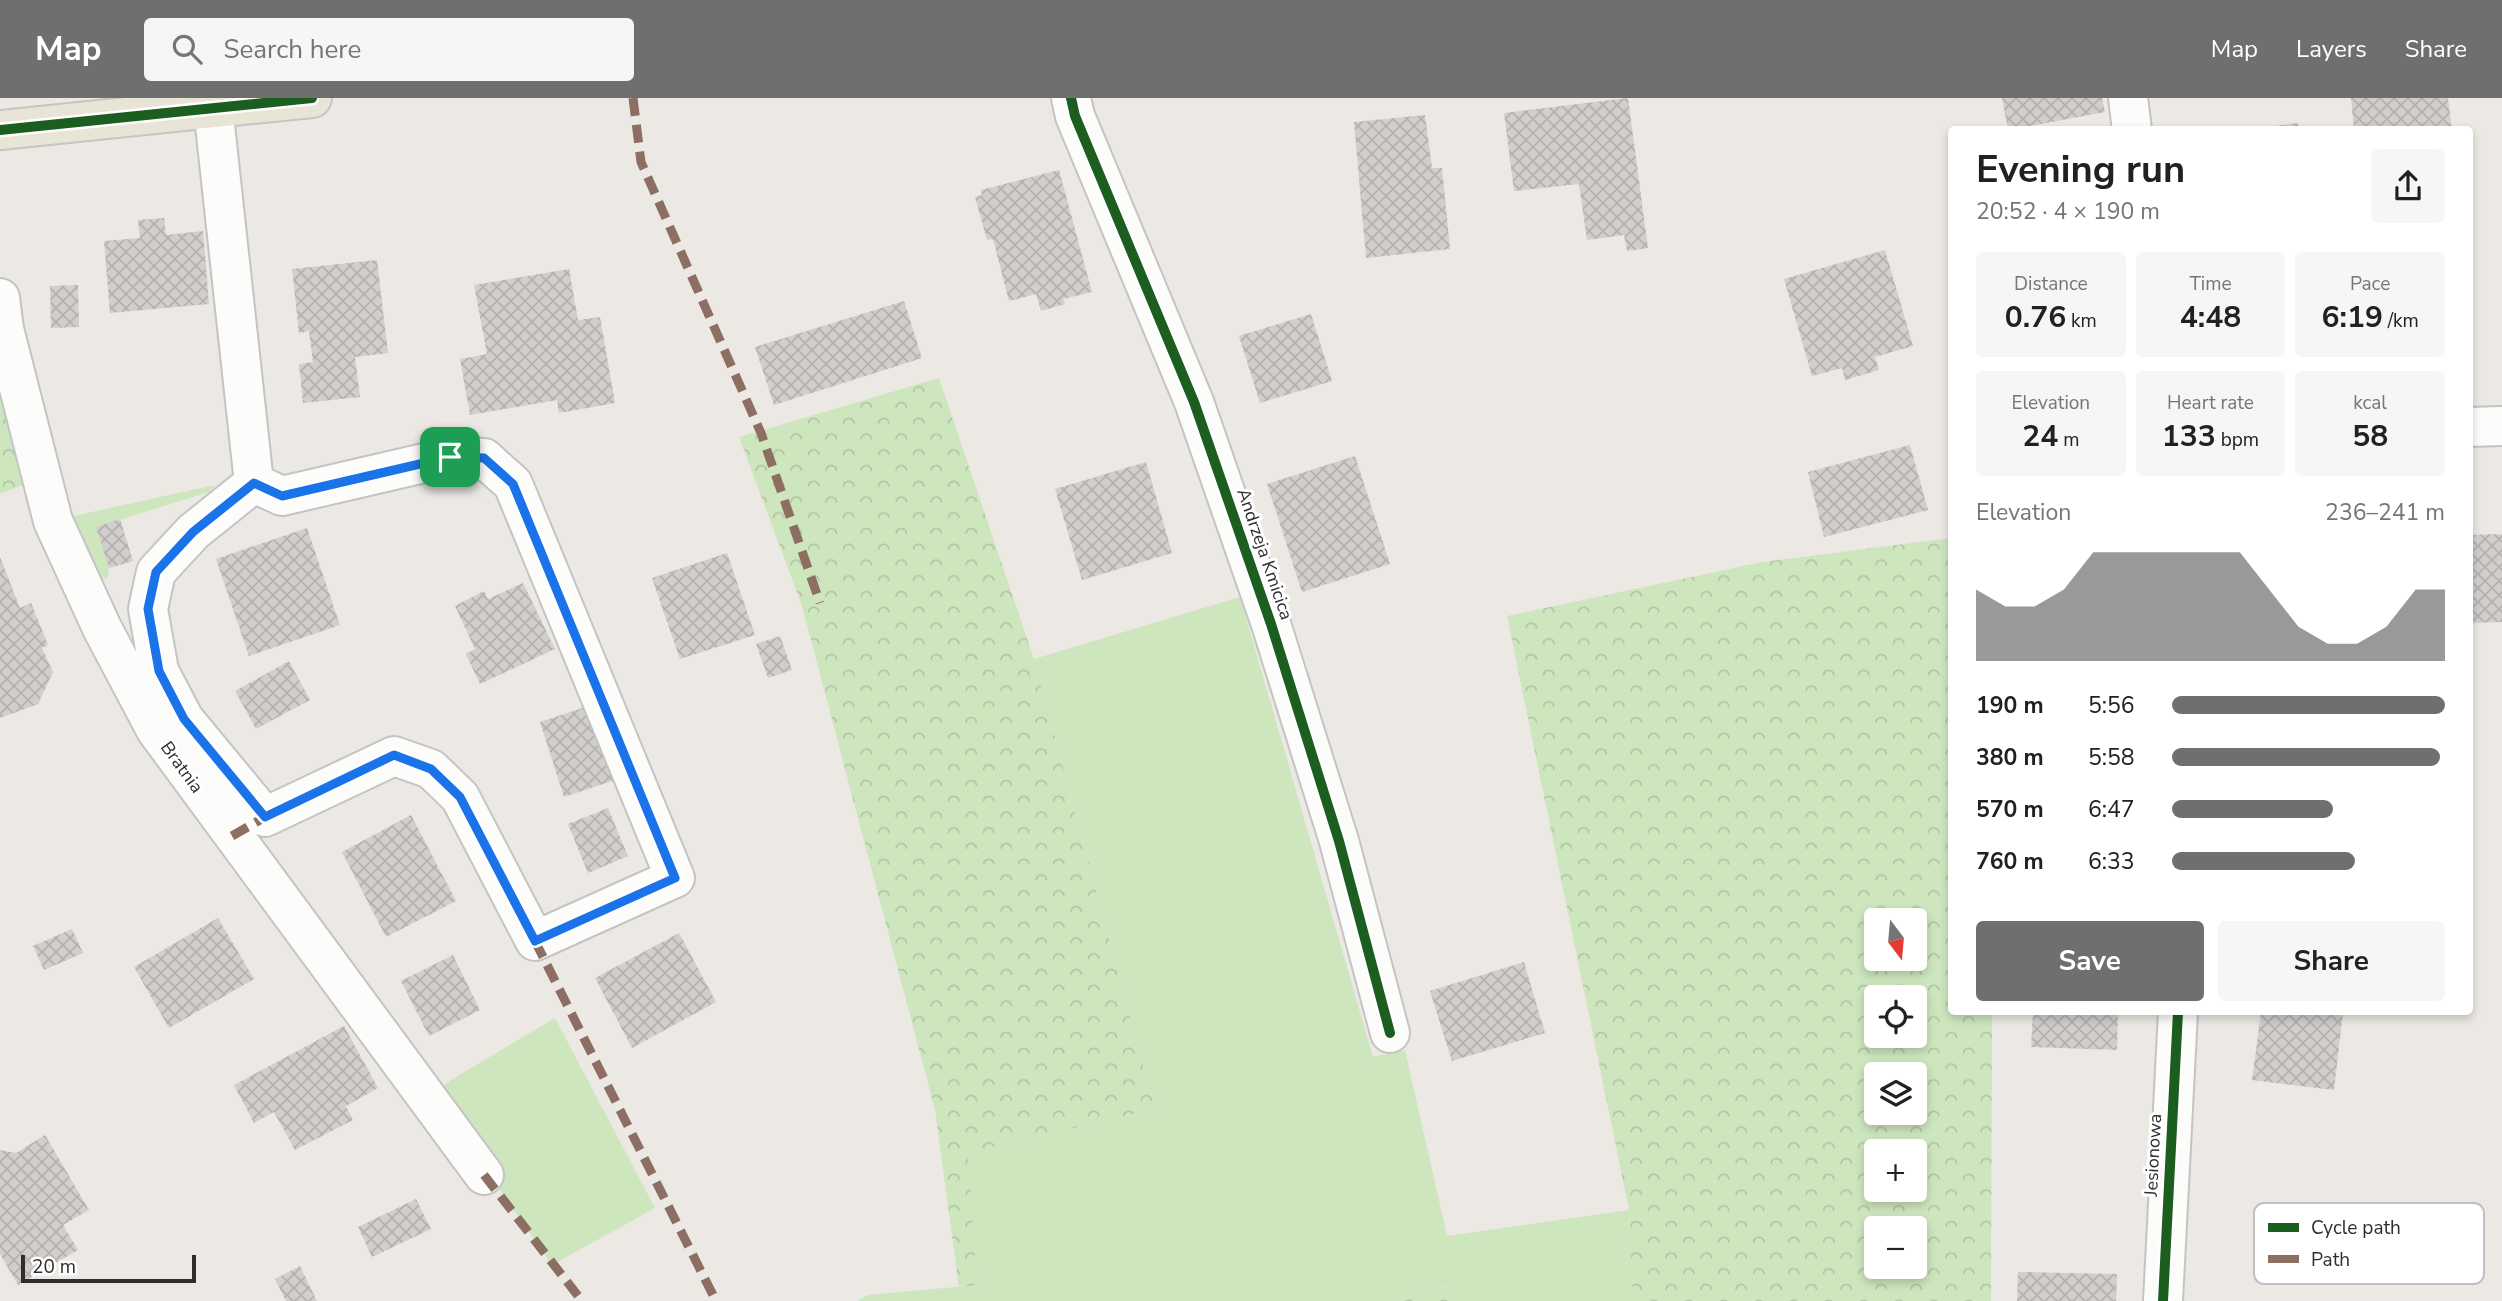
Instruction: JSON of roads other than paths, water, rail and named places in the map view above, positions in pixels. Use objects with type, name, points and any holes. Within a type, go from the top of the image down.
[{"type":"main road","points":[[0,130],[312,98]]},
{"type":"street","name":"Andrzeja Kmicica","points":[[1071,98],[1075,116],[1194,401],[1270,624],[1339,841],[1390,1033]]},
{"type":"street","points":[[2128,98],[2132,126]]},
{"type":"street","points":[[213,107],[254,483]]},
{"type":"street","name":"Bratnia","points":[[0,298],[4,329],[53,521],[102,628],[156,730],[484,1175]]},
{"type":"street","points":[[2473,427],[2502,426]]},
{"type":"street","points":[[450,457],[484,458],[513,484],[675,878],[535,941],[460,797],[431,769],[394,755],[265,817],[184,719],[159,671],[148,609],[156,572],[193,532],[254,483],[282,496],[450,457]]},
{"type":"street","name":"Jesionowa","points":[[2162,1301],[2178,1015]]}]
